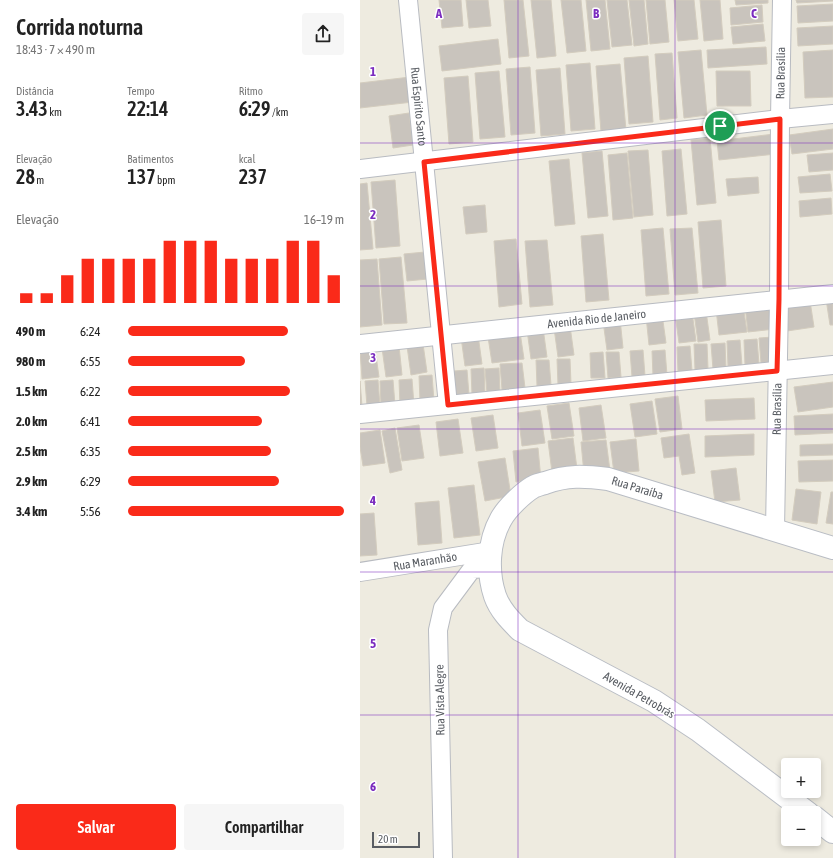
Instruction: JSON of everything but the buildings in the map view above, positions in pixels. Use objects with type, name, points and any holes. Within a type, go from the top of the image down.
[{"type":"main road","name":"Rua Paraíba","points":[[490,560],[492,541],[501,518],[514,503],[534,487],[557,478],[579,476],[608,479],[833,548]]},
{"type":"main road","name":"Avenida Petrobrás","points":[[490,560],[495,596],[505,615],[520,630],[654,701],[698,730],[799,806]]},
{"type":"main road","points":[[821,823],[833,832]]},
{"type":"street","name":"Rua Espírito Santo","points":[[408,0],[448,405]]},
{"type":"street","name":"Rua Brasília","points":[[775,530],[782,0]]},
{"type":"street","points":[[360,169],[833,114]]},
{"type":"street","name":"Avenida Rio de Janeiro","points":[[360,344],[833,294]]},
{"type":"street","points":[[360,414],[833,365]]},
{"type":"street","name":"Rua Maranhão","points":[[360,572],[490,560]]},
{"type":"street","name":"Rua Vista Alegre","points":[[443,858],[438,630],[443,608],[472,569],[490,560]]},
{"type":"route","points":[[780,119],[777,371],[448,405],[424,162],[720,126],[780,119]]}]
